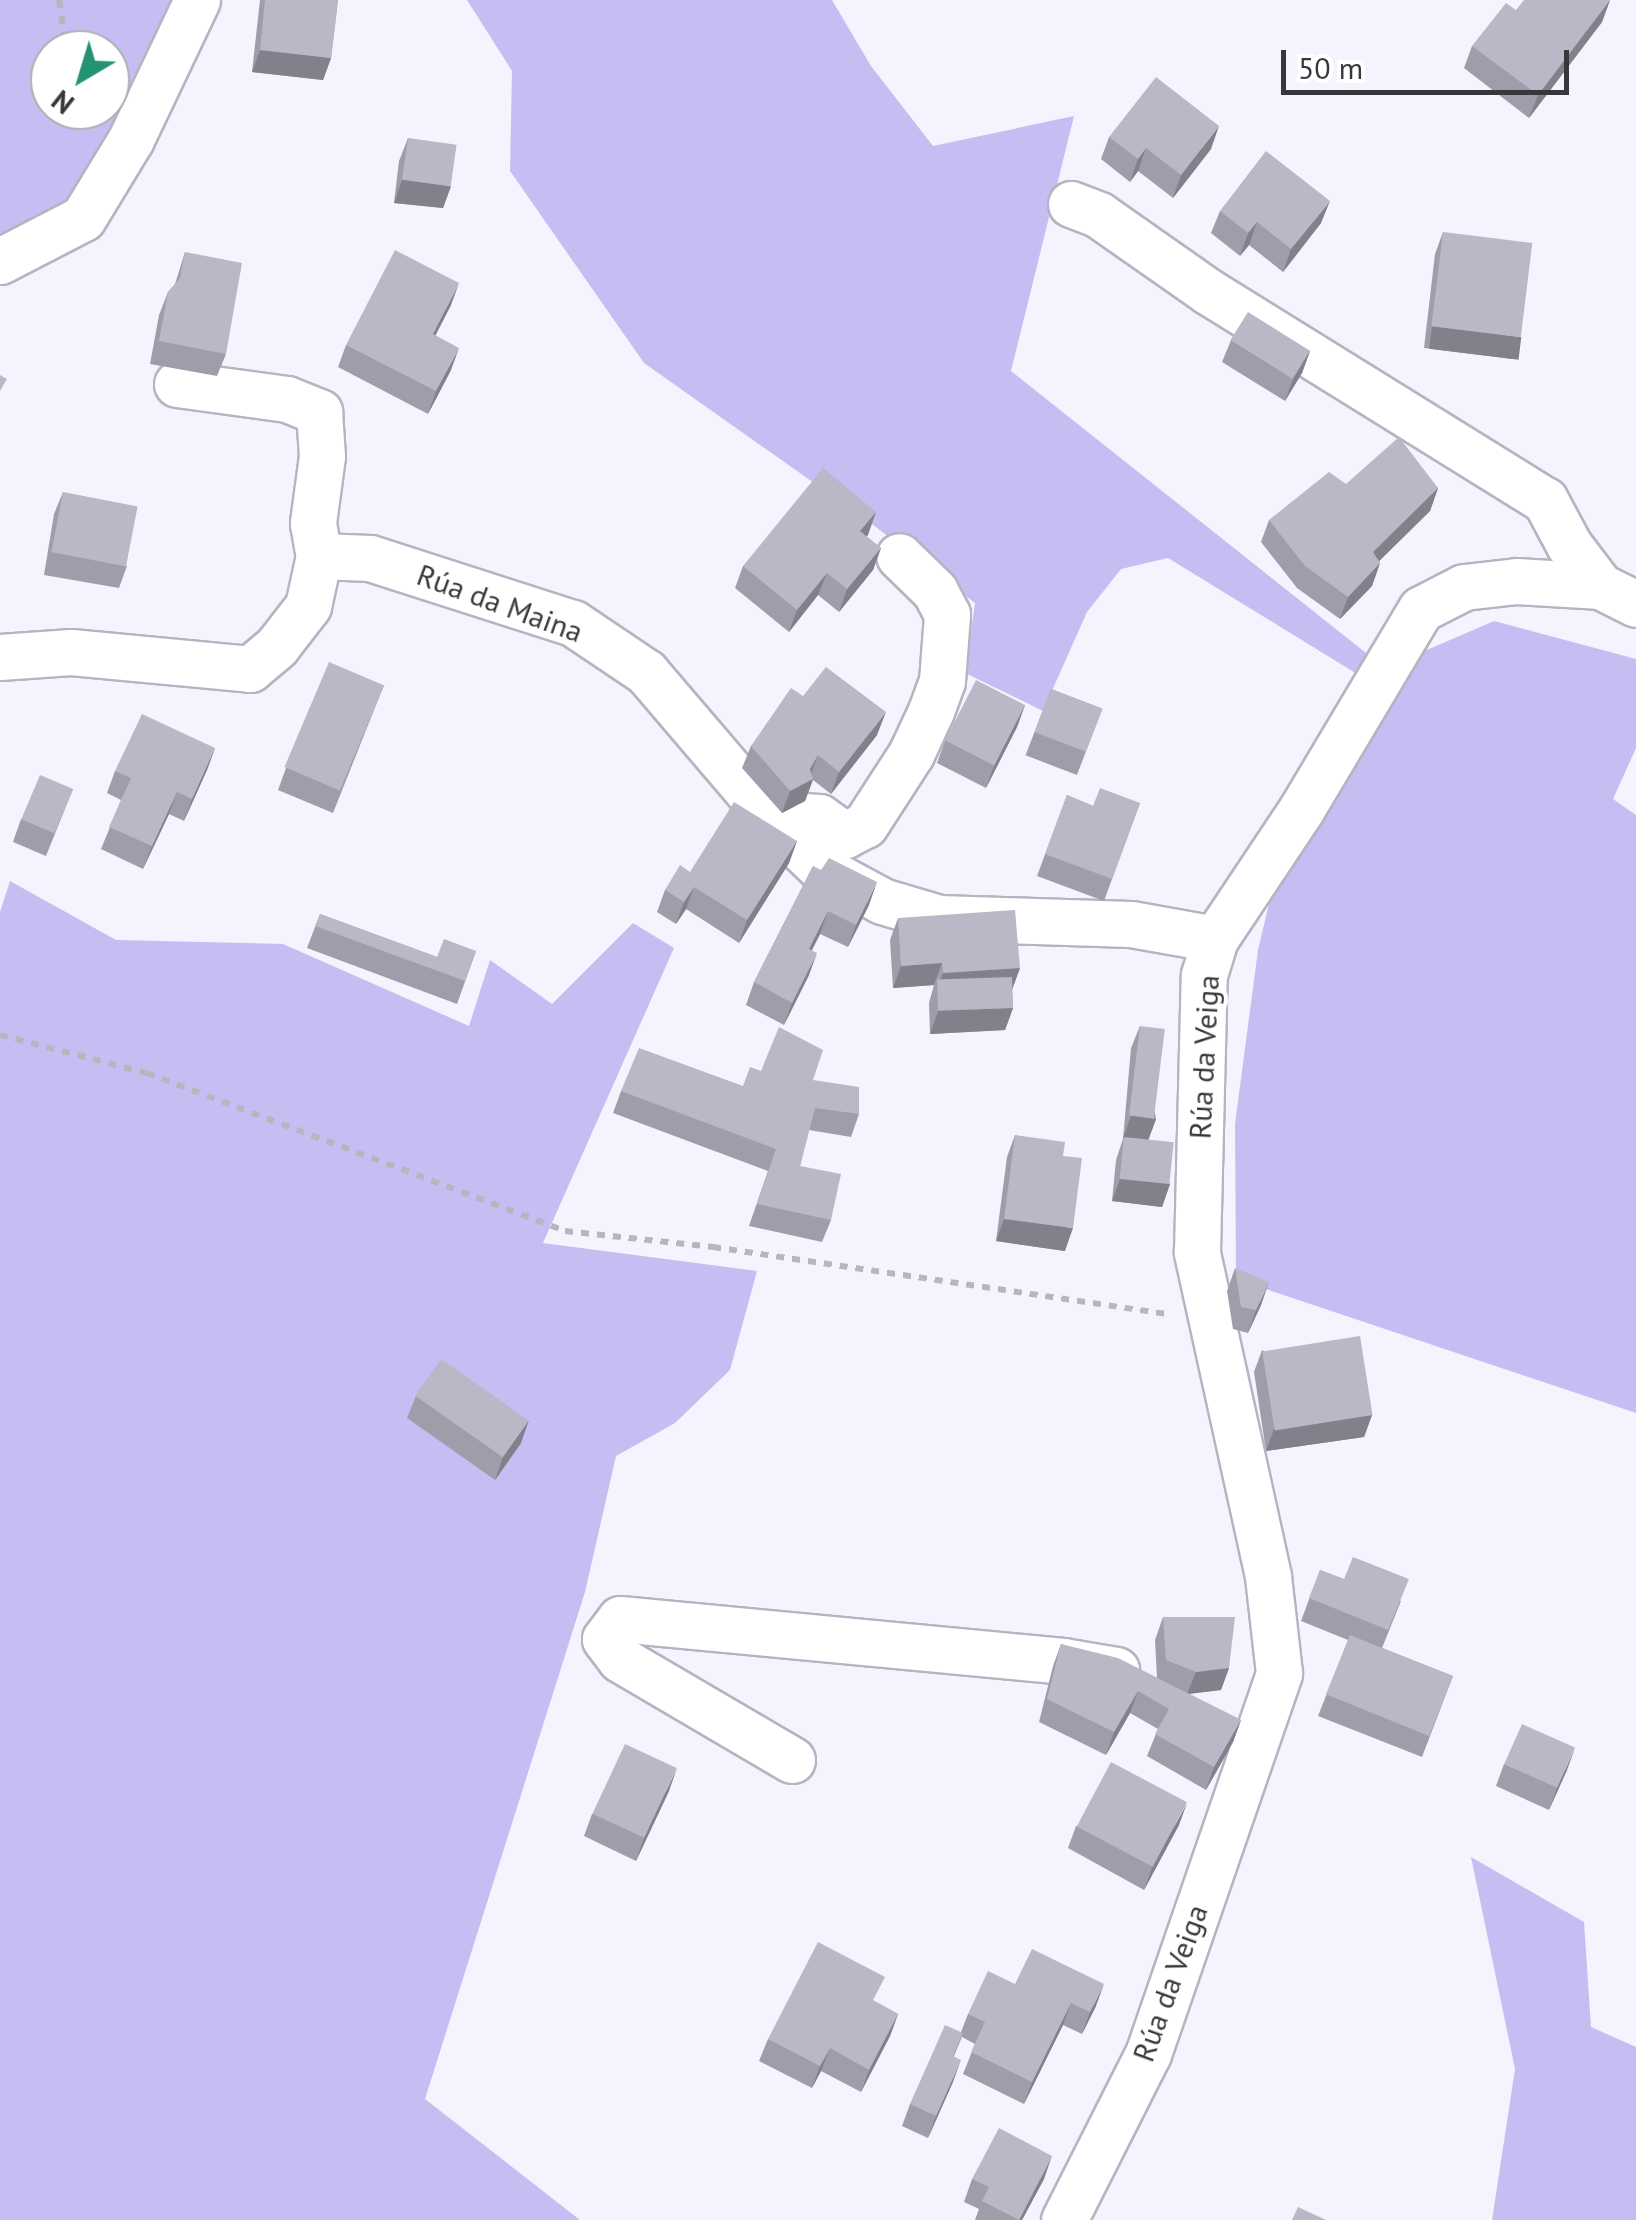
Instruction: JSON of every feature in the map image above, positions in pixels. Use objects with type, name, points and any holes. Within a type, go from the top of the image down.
[{"type":"street","points":[[0,261],[83,218],[131,139],[196,0]]},
{"type":"street","points":[[1070,204],[1099,215],[1209,292],[1545,500],[1569,545],[1618,595]]},
{"type":"street","points":[[0,657],[70,652],[250,669],[276,646],[308,606],[318,556],[312,523],[322,456],[318,412],[288,399],[176,384]]},
{"type":"street","name":"Rúa da Maina","points":[[318,556],[370,558],[574,623],[646,672],[780,829],[822,868],[882,902],[939,918],[1131,924],[1215,939]]},
{"type":"street","points":[[780,829],[802,816],[818,818],[846,835],[865,826],[912,754],[931,712],[942,682],[948,614],[935,591],[899,556]]},
{"type":"street","name":"Rúa da Veiga","points":[[1064,2220],[1148,2054],[1240,1730],[1279,1673],[1268,1576],[1197,1252],[1204,975],[1215,939],[1301,810],[1421,610],[1464,587],[1516,581],[1618,595]]},
{"type":"street","points":[[792,1760],[620,1658],[605,1639],[620,1619],[1108,1666],[1158,1690]]},
{"type":"path","points":[[59,0],[65,30]]},
{"type":"path","points":[[0,1034],[148,1073],[565,1231],[713,1247],[1212,1321]]},
{"type":"shaded area","points":[[0,0],[197,0],[130,128],[130,30],[30,30],[30,130],[129,130],[83,218],[0,261]]},
{"type":"shaded area","points":[[467,0],[832,0],[871,66],[933,146],[1074,116],[1011,371],[1385,668],[1494,621],[1636,659],[1636,748],[1613,799],[1636,815],[1636,1413],[1236,1279],[1235,1124],[1258,950],[1285,836],[1375,685],[1168,558],[1121,569],[1087,612],[1043,711],[965,673],[975,603],[868,521],[644,363],[510,171],[512,71]]},
{"type":"shaded area","points":[[10,881],[116,940],[283,944],[469,1026],[490,960],[552,1004],[633,923],[674,948],[543,1243],[757,1271],[730,1370],[675,1423],[616,1456],[585,1592],[425,2099],[580,2220],[0,2220],[0,912]]},
{"type":"shaded area","points":[[1471,1857],[1584,1922],[1591,2027],[1636,2047],[1636,2220],[1492,2220],[1515,2069]]},
{"type":"building","points":[[265,0],[338,0],[331,58],[260,50]]},
{"type":"building","points":[[1524,0],[1610,0],[1538,95],[1472,46],[1506,3],[1516,10]]},
{"type":"building","points":[[1156,77],[1219,126],[1181,175],[1146,148],[1138,159],[1109,137]]},
{"type":"building","points":[[408,138],[457,145],[451,186],[402,180]]},
{"type":"building","points":[[1266,151],[1330,201],[1291,249],[1257,222],[1248,233],[1220,211]]},
{"type":"building","points":[[1443,232],[1532,243],[1521,337],[1431,326]]},
{"type":"building","points":[[395,250],[459,283],[433,334],[459,348],[436,391],[346,345]]},
{"type":"building","points":[[185,252],[242,263],[226,354],[159,341],[168,292],[180,278]]},
{"type":"building","points":[[1248,312],[1310,351],[1292,379],[1231,340]]},
{"type":"building","points":[[1399,437],[1438,488],[1373,552],[1380,563],[1348,597],[1305,566],[1269,520],[1329,472],[1346,484]]},
{"type":"building","points":[[823,468],[876,512],[860,531],[881,548],[847,589],[827,573],[797,610],[743,566]]},
{"type":"building","points":[[63,492],[138,507],[126,566],[51,552]]},
{"type":"building","points":[[329,662],[384,685],[340,790],[284,767]]},
{"type":"building","points":[[826,667],[886,712],[839,772],[818,755],[810,769],[813,779],[790,791],[751,746],[791,688],[803,696]]},
{"type":"building","points":[[976,680],[1025,705],[994,766],[945,741]]},
{"type":"building","points":[[1051,689],[1102,709],[1086,752],[1035,732]]},
{"type":"building","points":[[142,714],[215,748],[192,799],[177,792],[152,846],[109,827],[131,778],[115,771]]},
{"type":"building","points":[[40,775],[73,789],[54,833],[21,819]]},
{"type":"building","points":[[1100,788],[1140,803],[1112,879],[1045,854],[1067,795],[1093,806]]},
{"type":"building","points":[[734,802],[797,841],[747,920],[694,887],[684,902],[665,890],[680,865],[690,872]]},
{"type":"building","points":[[829,858],[877,882],[856,925],[828,911],[809,949],[817,953],[792,1003],[754,982],[813,866],[821,870]]},
{"type":"building","points":[[1015,910],[1020,968],[943,973],[942,963],[901,966],[898,918]]},
{"type":"building","points":[[320,914],[437,957],[444,939],[476,951],[465,981],[315,926]]},
{"type":"building","points":[[1012,977],[1013,1008],[938,1011],[937,980]]},
{"type":"building","points":[[1140,1026],[1165,1029],[1154,1118],[1129,1115]]},
{"type":"building","points":[[779,1027],[823,1050],[813,1080],[859,1087],[859,1114],[815,1108],[800,1166],[841,1174],[831,1220],[757,1204],[776,1149],[621,1091],[639,1048],[743,1086],[750,1067],[761,1071]]},
{"type":"building","points":[[1015,1135],[1065,1142],[1063,1156],[1082,1158],[1073,1228],[1004,1219]]},
{"type":"building","points":[[1124,1137],[1174,1142],[1169,1184],[1120,1179]]},
{"type":"building","points":[[1235,1268],[1269,1282],[1256,1310],[1241,1307]]},
{"type":"building","points":[[1360,1336],[1373,1415],[1275,1431],[1262,1351]]},
{"type":"building","points":[[441,1359],[529,1420],[503,1457],[415,1396]]},
{"type":"building","points":[[1353,1557],[1409,1579],[1388,1630],[1309,1598],[1320,1570],[1344,1579]]},
{"type":"building","points":[[1163,1617],[1235,1617],[1229,1668],[1196,1672],[1166,1660]]},
{"type":"building","points":[[1350,1635],[1453,1677],[1429,1736],[1326,1694]]},
{"type":"building","points":[[1061,1644],[1118,1658],[1241,1720],[1214,1767],[1155,1734],[1169,1709],[1138,1691],[1114,1732],[1047,1699]]},
{"type":"building","points":[[1522,1724],[1575,1748],[1557,1788],[1504,1764]]},
{"type":"building","points":[[625,1744],[677,1768],[644,1838],[592,1814]]},
{"type":"building","points":[[1111,1762],[1187,1802],[1153,1867],[1077,1826]]},
{"type":"building","points":[[818,1942],[885,1977],[873,2000],[898,2014],[869,2070],[830,2048],[820,2066],[768,2039]]},
{"type":"building","points":[[1032,1949],[1104,1984],[1090,2012],[1071,2003],[1032,2082],[971,2052],[985,2022],[968,2014],[988,1971],[1015,1984]]},
{"type":"building","points":[[945,2025],[963,2033],[953,2056],[961,2060],[936,2116],[910,2104]]},
{"type":"building","points":[[999,2128],[1052,2156],[1019,2220],[982,2201],[989,2187],[972,2179]]},
{"type":"building","points":[[1298,2207],[1326,2220],[1292,2220]]}]
